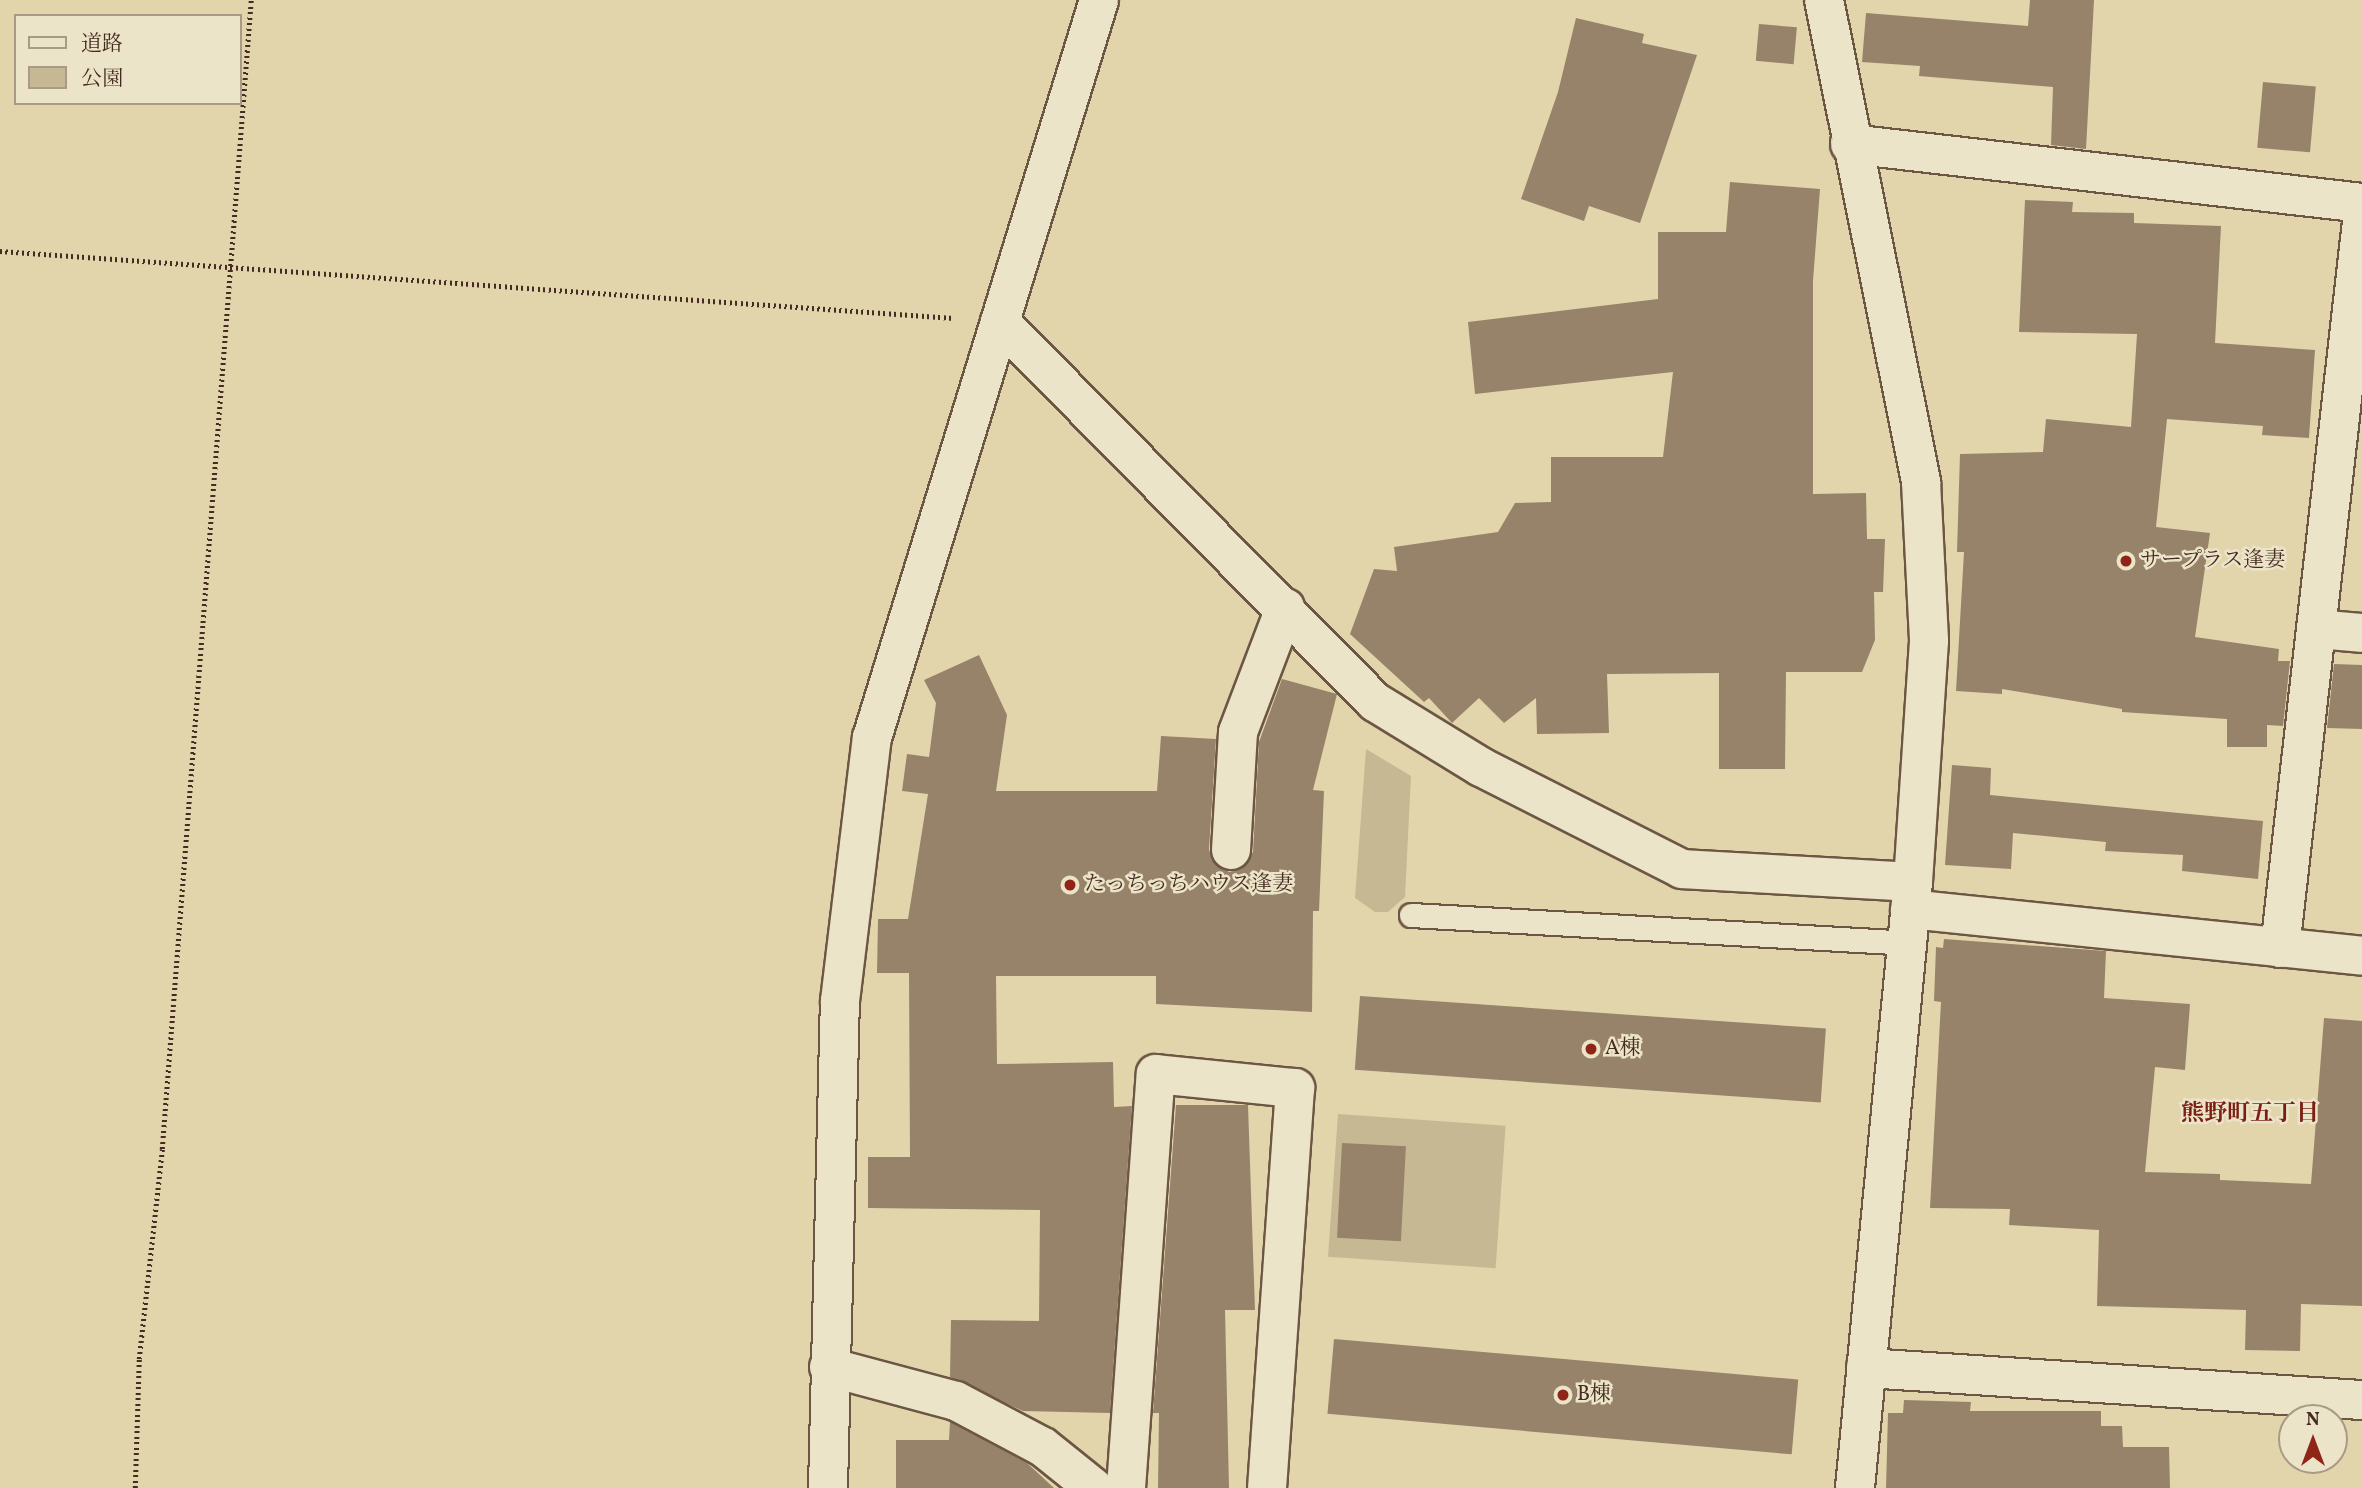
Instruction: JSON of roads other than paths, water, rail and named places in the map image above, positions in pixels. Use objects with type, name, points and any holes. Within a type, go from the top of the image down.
[{"type":"street","points":[[828,1488],[840,1001],[872,738],[1099,0]]},
{"type":"street","points":[[1824,0],[1850,144],[1921,482],[1929,641],[1910,912],[1855,1488]]},
{"type":"street","points":[[1850,144],[2362,203]]},
{"type":"street","points":[[2280,948],[2362,222]]},
{"type":"street","points":[[1000,322],[1375,702],[1481,767],[1682,869],[1910,912],[2362,956]]},
{"type":"street","points":[[1231,850],[1238,732],[1285,608]]},
{"type":"street","points":[[2317,629],[2362,633]]},
{"type":"street","points":[[1126,1488],[1156,1074],[1295,1088],[1267,1488]]},
{"type":"street","points":[[829,1367],[956,1401],[1043,1447],[1094,1488]]},
{"type":"street","points":[[1866,1368],[2362,1400]]},
{"type":"lane","points":[[1411,915],[1910,912]]},
{"type":"place","name":"サープラス逢妻","points":[[2126,561]]},
{"type":"place","name":"たっちっちハウス逢妻","points":[[1070,885]]},
{"type":"place","name":"A棟","points":[[1591,1049]]},
{"type":"place","name":"B棟","points":[[1563,1395]]},
{"type":"district","name":"熊野町五丁目","points":[[2250,1114]]}]
